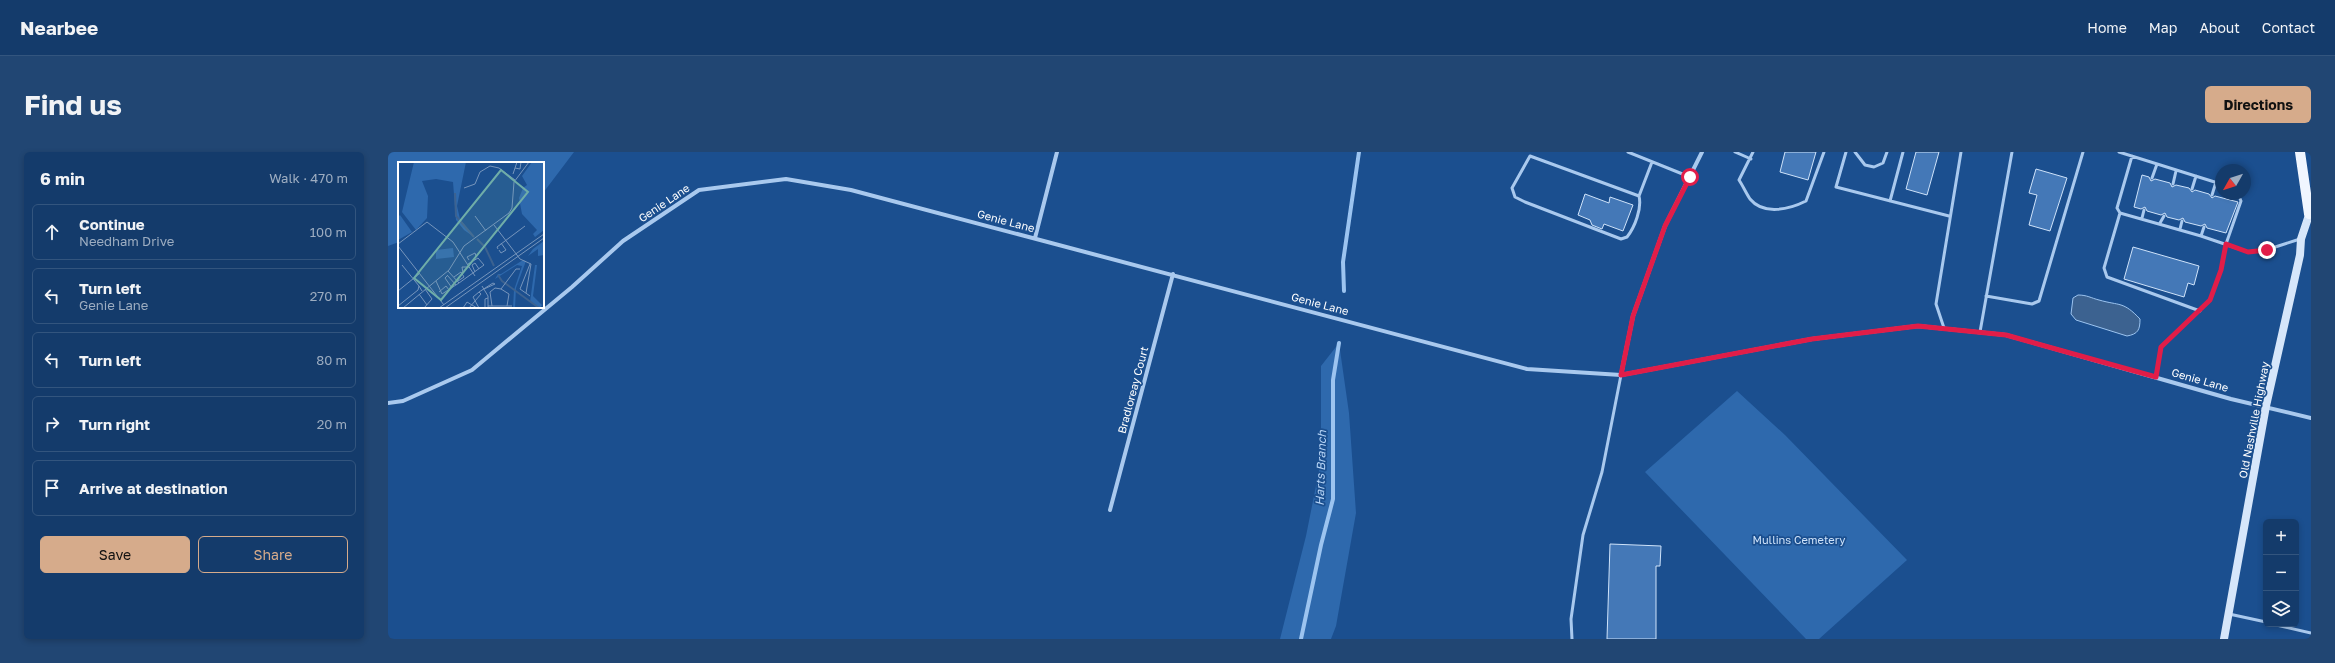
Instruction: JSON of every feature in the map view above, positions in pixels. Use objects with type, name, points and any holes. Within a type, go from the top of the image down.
[{"type":"main road","points":[[2300,152],[2310,212]]},
{"type":"main road","name":"Old Nashville Highway","points":[[2224,639],[2266,406],[2300,255],[2301,239],[2310,212]]},
{"type":"street","points":[[1035,238],[1057,152]]},
{"type":"street","points":[[1621,375],[1633,316],[1665,226],[1702,152]]},
{"type":"street","name":"Genie Lane","points":[[388,403],[403,401],[472,370],[572,287],[623,241],[699,190],[786,179],[851,190],[1173,274],[1527,369],[1621,375],[1812,339],[1918,326],[2006,335],[2311,418]]},
{"type":"street","name":"Bradloreay Court","points":[[1110,510],[1173,274]]},
{"type":"lane","points":[[1628,152],[1690,177]]},
{"type":"lane","points":[[1735,152],[1751,159]]},
{"type":"lane","points":[[1754,152],[1739,180],[1751,200],[1768,210],[1791,208],[1806,201],[1824,152]]},
{"type":"lane","points":[[1846,152],[1836,187],[1949,216]]},
{"type":"lane","points":[[1855,152],[1865,165],[1874,167],[1883,163],[1888,152]]},
{"type":"lane","points":[[1890,201],[1903,152]]},
{"type":"lane","points":[[1944,328],[1936,304],[1949,216],[1961,152]]},
{"type":"lane","points":[[1980,332],[2012,152]]},
{"type":"lane","points":[[1986,296],[2032,304],[2039,301],[2083,152]]},
{"type":"lane","points":[[2119,152],[2176,171],[2215,182]]},
{"type":"lane","points":[[1639,196],[1530,156],[1512,188],[1515,197],[1621,238],[1627,237],[1632,231],[1641,202],[1639,196],[1652,162]]},
{"type":"lane","points":[[2132,156],[2117,208],[2120,213],[2104,268],[2107,278],[2200,311]]},
{"type":"lane","points":[[2152,178],[2157,164]]},
{"type":"lane","points":[[2174,184],[2176,171]]},
{"type":"lane","points":[[2192,189],[2196,176]]},
{"type":"lane","points":[[2212,195],[2215,185]]},
{"type":"lane","points":[[2156,377],[2161,347],[2210,300],[2221,270],[2226,244],[2241,200]]},
{"type":"lane","points":[[2142,218],[2144,210]]},
{"type":"lane","points":[[2120,213],[2180,229],[2248,252],[2266,250],[2301,239]]},
{"type":"lane","points":[[2160,224],[2164,216]]},
{"type":"lane","points":[[2180,229],[2182,221]]},
{"type":"lane","points":[[2201,236],[2204,227]]},
{"type":"lane","points":[[1572,639],[1571,619],[1583,535],[1602,472],[1621,375]]},
{"type":"lane","points":[[2228,614],[2263,621]]},
{"type":"lane","points":[[2285,627],[2311,633]]},
{"type":"green space","points":[[388,152],[574,152],[544,192],[544,162],[398,162],[398,242],[388,246]]},
{"type":"green space","points":[[1339,343],[1349,413],[1356,513],[1336,626],[1331,639],[1280,639],[1306,536],[1321,461],[1321,366]]},
{"type":"green space","name":"Mullins Cemetery","points":[[1737,391],[1785,435],[1907,560],[1819,639],[1806,639],[1645,472]]},
{"type":"shaded area","points":[[2078,295],[2121,305],[2129,309],[2140,319],[2138,331],[2127,336],[2076,320],[2071,314],[2073,298]]},
{"type":"building","points":[[1785,152],[1816,152],[1808,180],[1780,172]]},
{"type":"building","points":[[1916,152],[1939,152],[1927,195],[1906,189]]},
{"type":"building","points":[[2036,169],[2067,178],[2050,231],[2029,225],[2037,195],[2029,193]]},
{"type":"building","points":[[2142,175],[2149,177],[2151,181],[2155,179],[2170,183],[2172,187],[2176,185],[2189,188],[2192,192],[2195,190],[2209,194],[2212,198],[2215,196],[2215,200],[2230,200],[2238,202],[2226,233],[2207,228],[2205,224],[2201,226],[2185,222],[2183,218],[2179,220],[2167,217],[2165,213],[2161,215],[2147,211],[2145,207],[2141,209],[2134,207]]},
{"type":"building","points":[[1585,194],[1609,203],[1610,197],[1633,205],[1623,231],[1604,224],[1602,229],[1592,225],[1590,220],[1578,215]]},
{"type":"building","points":[[2133,247],[2199,266],[2194,285],[2188,283],[2184,297],[2124,279]]},
{"type":"building","points":[[1610,544],[1661,546],[1660,566],[1656,566],[1656,639],[1607,639]]},
{"type":"waterway","name":"Harts Branch","points":[[1344,291],[1343,262],[1359,152]]},
{"type":"waterway","name":"Harts Branch","points":[[1301,639],[1321,545],[1333,499],[1333,380],[1339,343]]},
{"type":"route","points":[[1690,177],[1665,226],[1633,316],[1621,375],[1812,339],[1918,326],[2006,335],[2156,377],[2161,347],[2210,300],[2221,270],[2226,244],[2248,252],[2267,250]]}]
